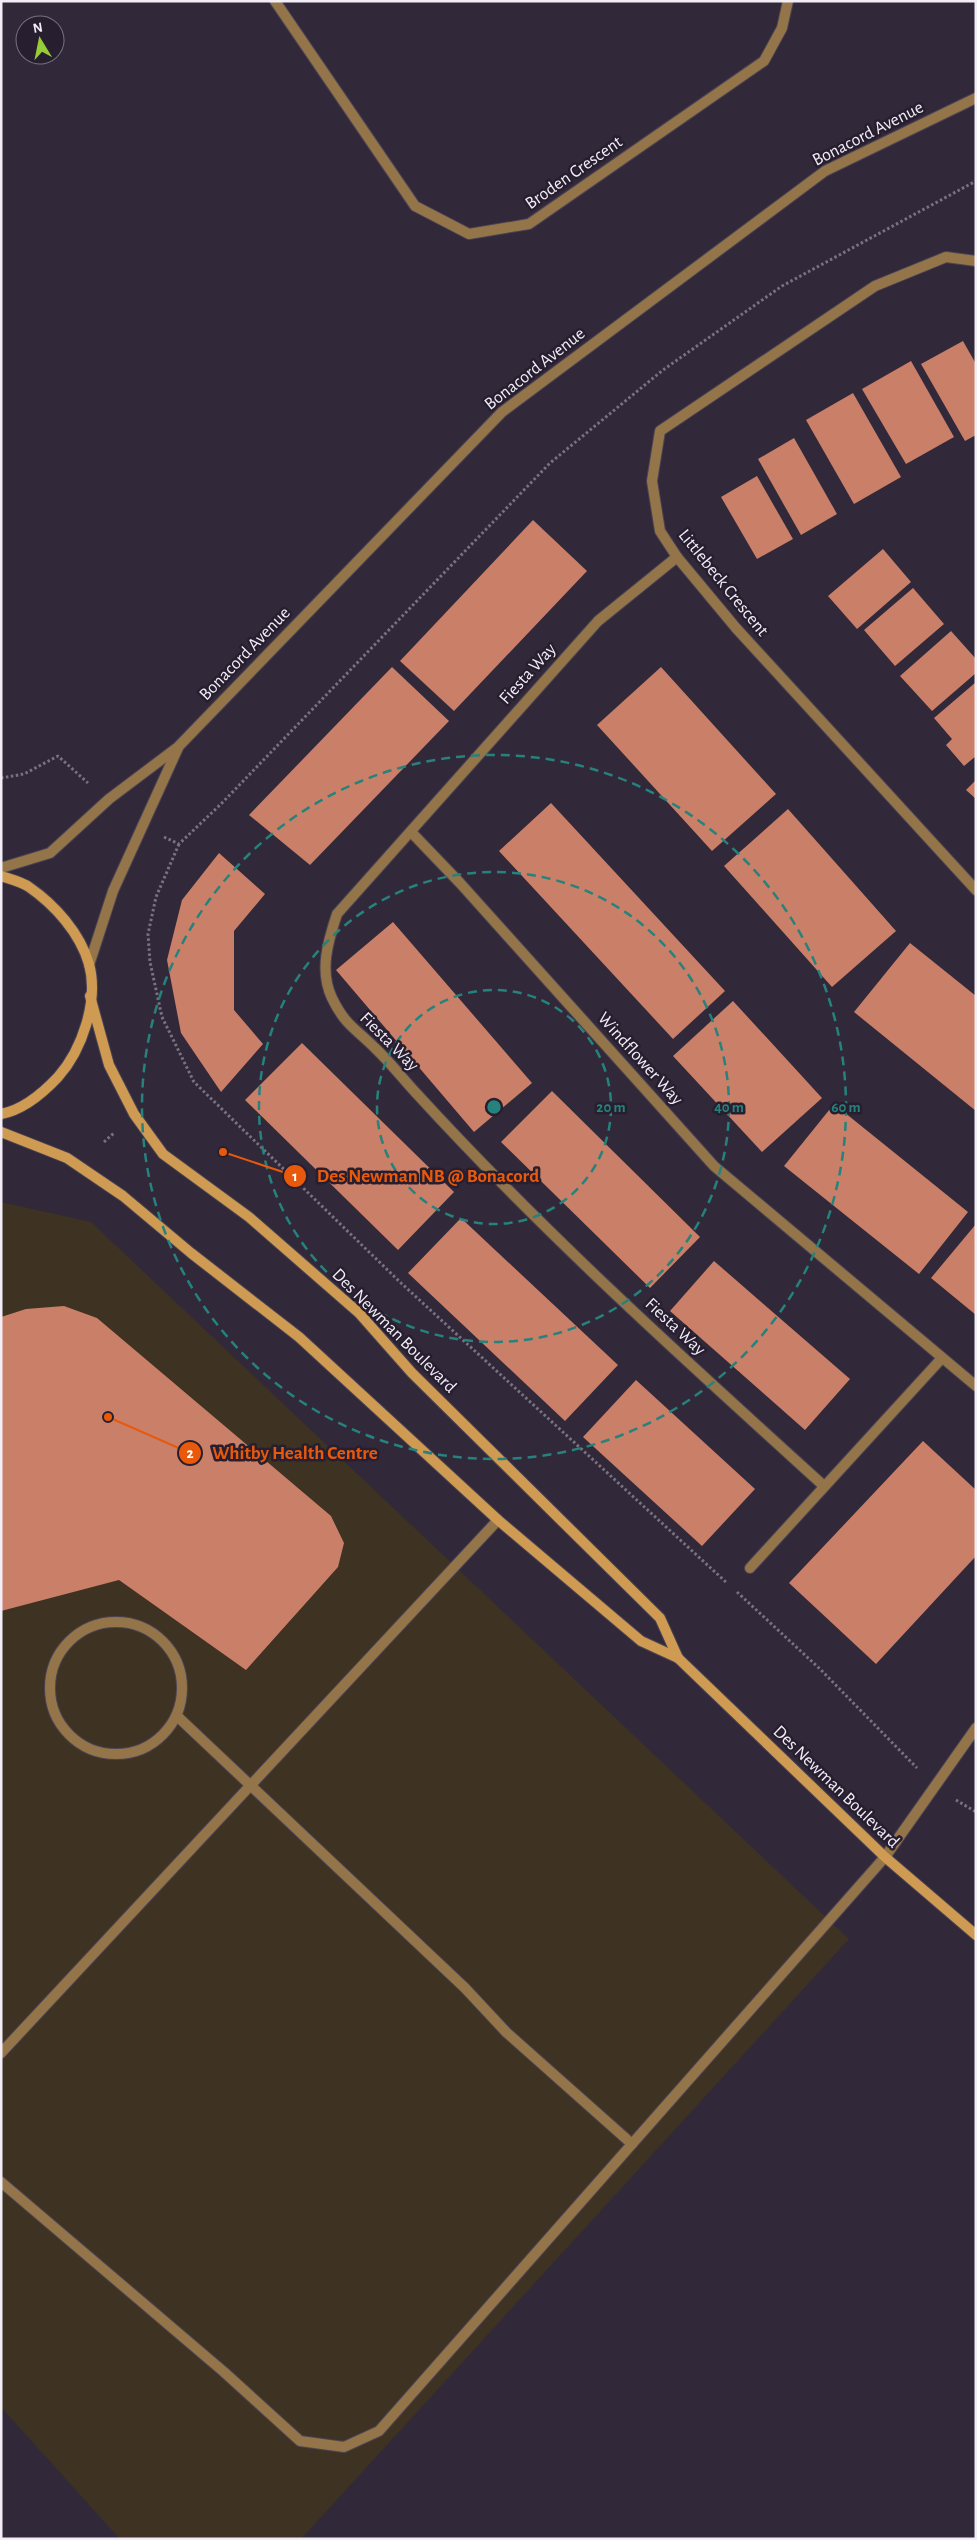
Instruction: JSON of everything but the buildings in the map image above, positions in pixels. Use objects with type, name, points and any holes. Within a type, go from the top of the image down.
[{"type":"street","name":"Broden Crescent","points":[[275,1],[415,206],[469,234],[529,224],[764,61],[782,28],[788,1]]},
{"type":"street","name":"Bonacord Avenue","points":[[1,868],[50,854],[109,799],[178,747],[502,412],[825,171],[976,98]]},
{"type":"street","name":"Littlebeck Crescent","points":[[976,261],[946,257],[875,286],[660,431],[652,482],[660,531],[677,557],[736,628],[976,890]]},
{"type":"street","name":"Fiesta Way","points":[[677,557],[598,621],[517,709],[412,833],[337,914],[326,946],[326,980],[331,997],[348,1026],[375,1047],[472,1154],[623,1301],[824,1486]]},
{"type":"street","name":"Bonacord Avenue","points":[[89,964],[113,891],[178,747]]},
{"type":"street","name":"Windflower Way","points":[[412,833],[460,882],[714,1166],[976,1386]]},
{"type":"street","points":[[1,876],[28,886],[59,911],[81,945],[89,964],[90,996],[87,1025],[71,1062],[44,1092],[8,1113],[1,1114]]},
{"type":"street","name":"Des Newman Boulevard","points":[[90,996],[109,1065],[134,1114],[163,1154],[249,1217],[359,1313],[412,1373],[660,1618],[678,1658]]},
{"type":"street","name":"Des Newman Boulevard","points":[[1,1132],[67,1158],[123,1196],[190,1254],[299,1337],[498,1520],[641,1641],[678,1658],[885,1858],[976,1935]]},
{"type":"street","points":[[750,1568],[942,1358]]},
{"type":"street","points":[[1,2053],[251,1788],[498,1520]]},
{"type":"street","points":[[120,1621],[141,1626],[160,1637],[173,1654],[181,1674],[182,1695],[177,1716],[164,1734],[153,1743],[127,1754],[104,1754],[83,1747],[66,1733],[54,1714],[48,1692],[51,1669],[61,1649],[84,1630],[98,1624],[120,1621]]},
{"type":"street","points":[[177,1716],[251,1788],[465,1988],[506,2032],[632,2144]]},
{"type":"street","points":[[1,2182],[224,2372],[300,2441],[344,2447],[379,2431],[885,1858],[976,1728]]},
{"type":"path","points":[[892,1741],[820,1669],[401,1283],[194,1082],[162,1017],[150,962],[148,934],[156,897],[179,844],[221,804],[557,457],[663,370],[782,286],[976,181]]},
{"type":"path","points":[[1,778],[24,774],[58,756],[85,781]]},
{"type":"path","points":[[156,833],[179,844]]},
{"type":"path","points":[[104,1142],[116,1131]]},
{"type":"shaded area","points":[[1,1202],[91,1222],[849,1939],[301,2539],[120,2539],[1,2407]]},
{"type":"place","name":"Des Newman NB @ Bonacord","points":[[223,1152]]},
{"type":"place","name":"Whitby Health Centre","points":[[108,1417]]}]
